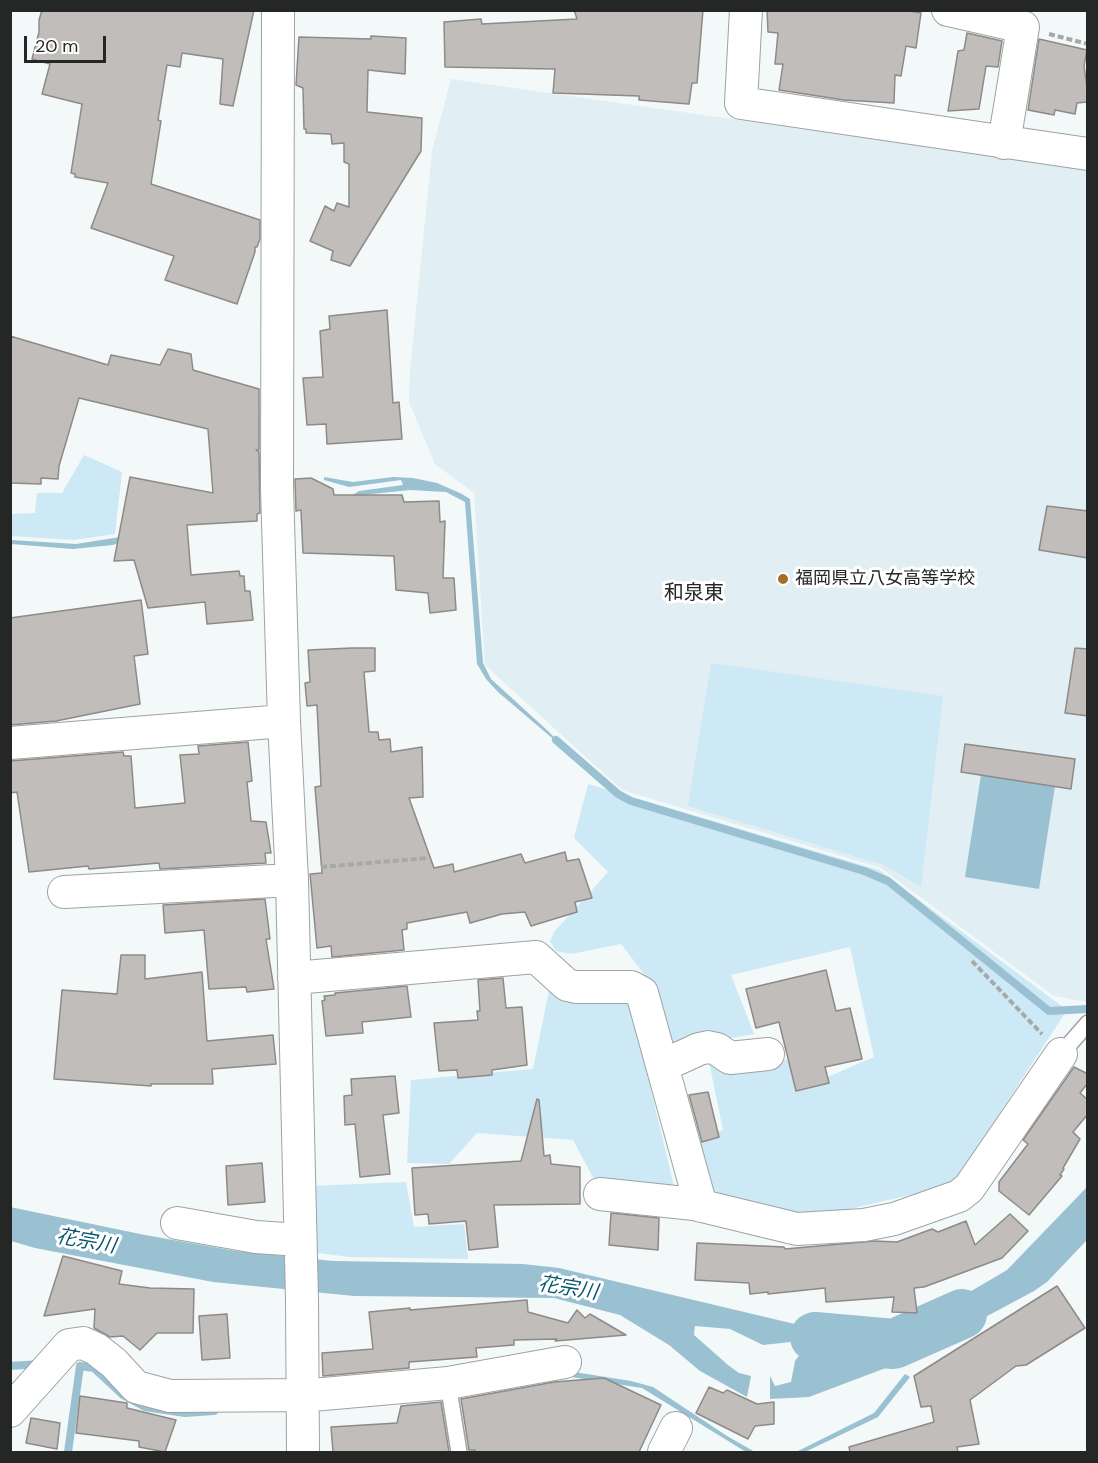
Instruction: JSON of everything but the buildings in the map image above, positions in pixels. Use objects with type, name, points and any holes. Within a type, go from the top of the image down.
[{"type":"street","points":[[278,10],[277,488],[284,721],[292,875],[304,1394],[303,1452]]},
{"type":"street","points":[[747,10],[741,103],[1088,154]]},
{"type":"street","points":[[948,10],[1023,27],[1004,143]]},
{"type":"street","points":[[10,743],[284,721]]},
{"type":"street","points":[[64,892],[292,875]]},
{"type":"street","points":[[294,978],[536,957],[567,985],[631,987],[642,993],[701,1206]]},
{"type":"street","points":[[662,1066],[708,1047],[717,1049],[730,1058],[768,1054]]},
{"type":"street","points":[[600,1194],[701,1206],[796,1229],[864,1225],[894,1219],[959,1196],[969,1188],[1061,1054]]},
{"type":"street","points":[[177,1223],[300,1243]]},
{"type":"street","points":[[10,1411],[69,1345],[83,1343],[96,1349],[114,1363],[136,1387],[170,1396],[304,1394],[448,1383],[565,1362]]},
{"type":"lane","points":[[1061,1054],[1088,1023]]},
{"type":"lane","points":[[448,1383],[459,1452]]},
{"type":"path","points":[[1023,27],[1088,44]]},
{"type":"path","points":[[292,875],[428,858]]},
{"type":"path","points":[[972,961],[1061,1054]]},
{"type":"shaded area","name":"福岡県立八女高等学校","points":[[451,79],[1087,170],[1087,1002],[1054,996],[881,868],[622,790],[485,665],[474,493],[435,464],[409,402],[410,370],[432,151]]},
{"type":"shaded area","points":[[84,455],[122,472],[115,534],[74,540],[11,536],[11,514],[35,513],[37,493],[62,493]]},
{"type":"shaded area","points":[[711,663],[943,696],[921,887],[884,865],[688,806]]},
{"type":"shaded area","points":[[588,784],[879,870],[1067,1010],[953,1185],[807,1219],[708,1196],[688,1142],[723,1130],[707,1052],[789,1060],[795,1091],[874,1057],[850,947],[731,975],[754,1034],[662,1050],[644,974],[621,944],[571,954],[556,951],[550,941],[554,932],[608,872],[574,838]]},
{"type":"shaded area","points":[[550,986],[628,993],[675,1191],[595,1181],[573,1140],[477,1133],[449,1164],[407,1163],[411,1080],[533,1069]]},
{"type":"shaded area","points":[[406,1182],[414,1227],[464,1224],[468,1259],[350,1257],[310,1252],[309,1186]]},
{"type":"water","points":[[324,477],[353,482],[393,477],[413,478],[437,483],[470,499],[483,663],[491,679],[572,755],[498,692],[486,679],[477,664],[465,502],[446,492],[410,490],[362,495],[317,524],[313,519],[359,491],[403,485],[401,480],[349,487],[324,480]]},
{"type":"water","points":[[120,537],[122,542],[113,545],[73,549],[11,544],[11,540],[76,544]]},
{"type":"water","points":[[981,775],[1055,786],[1039,889],[965,877]]},
{"type":"water","points":[[1087,1187],[1087,1240],[1047,1282],[907,1359],[895,1327],[956,1300],[1007,1270]]},
{"type":"water","points":[[10,1207],[236,1251],[333,1261],[523,1264],[559,1268],[799,1325],[880,1331],[891,1366],[809,1397],[770,1399],[770,1376],[775,1386],[791,1382],[795,1361],[807,1345],[800,1341],[763,1345],[730,1329],[695,1326],[694,1335],[739,1373],[751,1376],[747,1397],[700,1371],[669,1345],[620,1315],[554,1298],[354,1296],[213,1282],[35,1248],[11,1241]]},
{"type":"water","points":[[574,1372],[653,1387],[755,1452],[746,1452],[642,1388],[571,1377],[509,1386]]},
{"type":"water","points":[[905,1374],[910,1377],[878,1417],[805,1452],[796,1452],[874,1413]]},
{"type":"waterway","points":[[556,740],[618,794],[631,801],[864,871],[888,881],[1049,1011],[1088,1009]]},
{"type":"waterway","name":"花宗川","points":[[815,1337],[894,1344],[962,1314]]},
{"type":"waterway","points":[[10,1366],[40,1364]]},
{"type":"waterway","points":[[68,1452],[80,1366],[94,1368],[123,1395],[145,1407],[185,1413],[214,1411]]},
{"type":"place","name":"福岡県立八女高等学校","points":[[783,579]]},
{"type":"district","name":"和泉東","points":[[694,594]]}]
